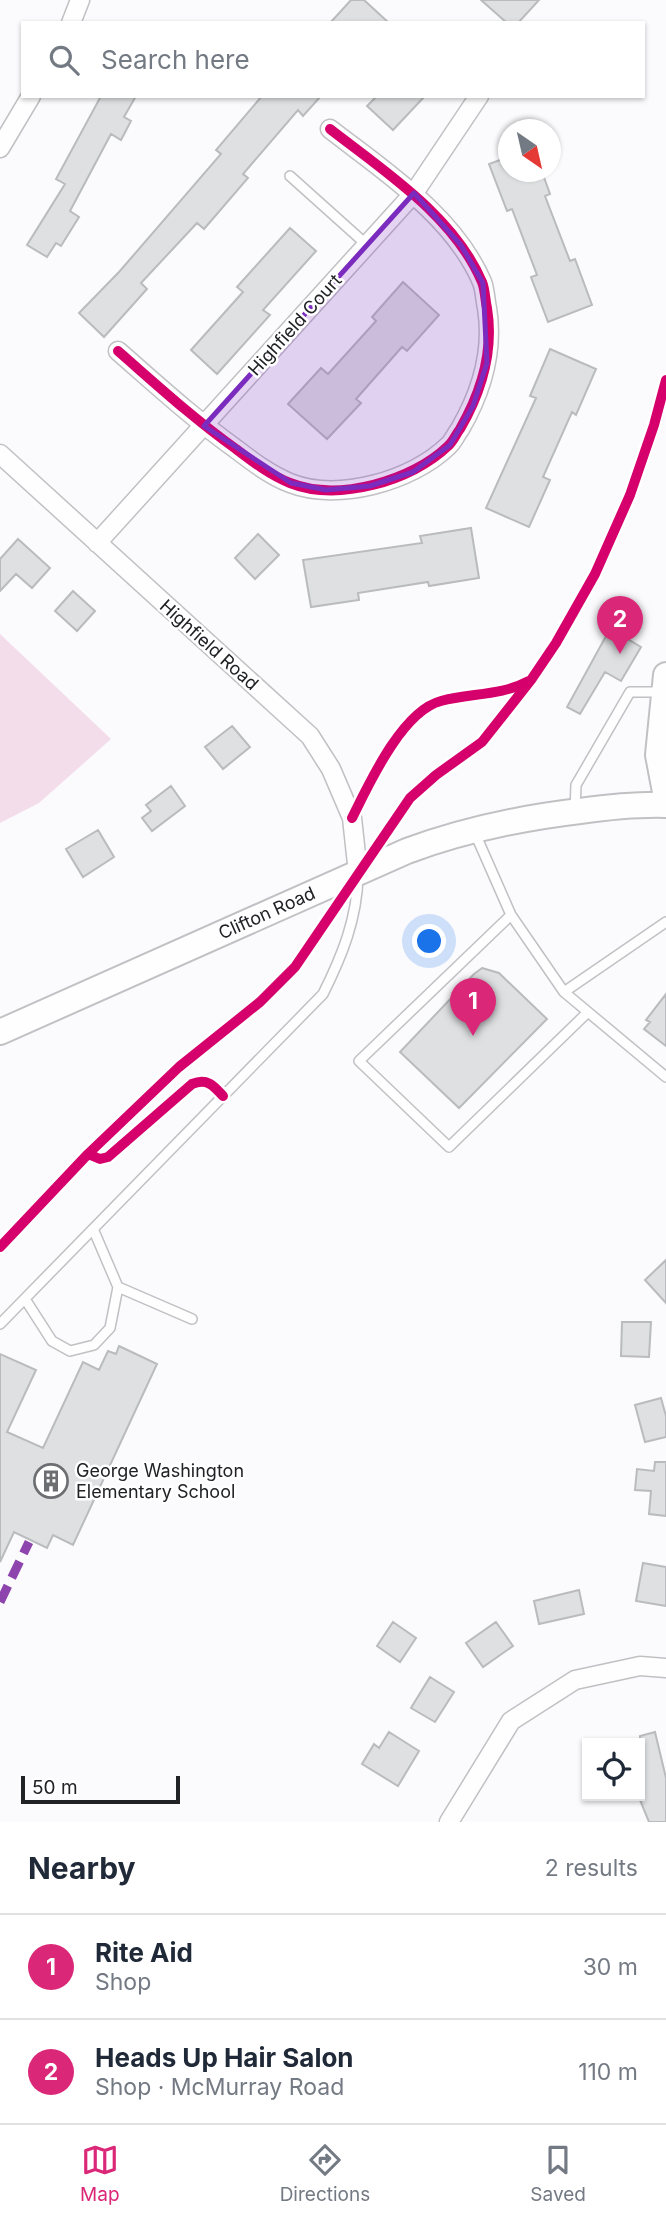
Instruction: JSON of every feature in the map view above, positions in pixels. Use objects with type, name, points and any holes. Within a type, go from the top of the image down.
[{"type":"main road","points":[[665,684],[658,755],[666,797]]},
{"type":"main road","name":"Clifton Road","points":[[0,1032],[407,851],[501,822],[575,811],[666,805]]},
{"type":"street","points":[[72,21],[80,0]]},
{"type":"street","points":[[0,148],[30,98]]},
{"type":"street","name":"Highfield Court","points":[[97,543],[414,193],[478,98]]},
{"type":"street","points":[[118,351],[204,426],[260,467],[291,484],[326,490],[370,486],[414,472],[450,445],[473,406],[487,363],[489,321],[482,283],[461,245],[414,193],[330,129]]},
{"type":"street","name":"Highfield Road","points":[[0,454],[310,736],[331,769],[352,818],[358,873]]},
{"type":"street","points":[[449,1822],[511,1721],[575,1680],[640,1666],[666,1668]]},
{"type":"lane","points":[[290,176],[367,245]]},
{"type":"lane","points":[[575,811],[576,785],[630,692],[665,684]]},
{"type":"lane","points":[[473,829],[510,915],[564,992],[666,1077]]},
{"type":"lane","points":[[0,1324],[94,1231],[323,994],[341,957],[358,902],[358,873]]},
{"type":"lane","points":[[510,915],[359,1061],[449,1147],[588,1012]]},
{"type":"lane","points":[[564,992],[666,922]]},
{"type":"lane","points":[[25,1299],[52,1341],[70,1351],[94,1345],[110,1328],[118,1287],[94,1231]]},
{"type":"lane","points":[[118,1287],[192,1319]]},
{"type":"highlighted area","points":[[414,193],[461,245],[483,283],[487,363],[473,406],[450,445],[413,472],[370,486],[326,490],[291,483],[204,426]]},
{"type":"shaded area","points":[[0,634],[111,739],[39,803],[0,823]]},
{"type":"building","points":[[351,0],[364,0],[387,21],[332,21]]},
{"type":"building","points":[[481,0],[539,0],[520,21],[505,21]]},
{"type":"building","points":[[100,98],[135,98],[124,117],[131,121],[121,140],[111,134],[70,211],[79,217],[61,246],[56,243],[47,257],[27,245],[65,184],[56,179]]},
{"type":"building","points":[[260,98],[319,98],[303,116],[298,110],[243,174],[248,178],[204,229],[197,223],[141,283],[147,289],[104,337],[79,313],[119,272],[221,154],[216,150]]},
{"type":"building","points":[[375,98],[423,98],[393,130],[367,106]]},
{"type":"building","points":[[498,161],[498,182],[546,182],[550,194],[545,196],[570,261],[575,259],[592,305],[548,322],[531,277],[537,275],[512,209],[507,211],[489,164]]},
{"type":"building","points":[[290,228],[316,251],[263,310],[270,315],[217,374],[191,350],[243,292],[237,287]]},
{"type":"building","points":[[403,282],[439,315],[407,351],[402,347],[356,399],[361,403],[327,439],[288,404],[321,368],[328,374],[376,321],[372,317]]},
{"type":"building","points":[[550,349],[596,369],[576,415],[572,412],[543,477],[550,480],[529,527],[486,508],[536,398],[530,396]]},
{"type":"building","points":[[471,528],[479,578],[429,586],[428,582],[358,593],[359,600],[311,607],[303,560],[422,543],[420,536]]},
{"type":"building","points":[[258,534],[279,555],[255,579],[235,558]]},
{"type":"building","points":[[18,539],[50,568],[32,588],[16,574],[0,591],[0,559]]},
{"type":"building","points":[[73,591],[95,611],[77,631],[55,611]]},
{"type":"building","points":[[621,635],[641,647],[621,681],[605,672],[580,714],[567,707],[606,636],[617,642]]},
{"type":"building","points":[[232,726],[250,747],[223,769],[205,747]]},
{"type":"building","points":[[171,786],[185,806],[152,831],[142,818],[151,811],[146,805]]},
{"type":"building","points":[[98,830],[114,857],[83,877],[66,849]]},
{"type":"building","points":[[482,968],[499,973],[547,1019],[459,1108],[400,1052]]},
{"type":"building","points":[[666,994],[666,1046],[644,1029],[650,1022],[646,1020]]},
{"type":"building","points":[[666,1260],[666,1303],[645,1280]]},
{"type":"building","points":[[622,1322],[651,1322],[649,1357],[621,1356]]},
{"type":"building","name":"George Washington Elementary School","points":[[119,1346],[157,1364],[73,1545],[53,1535],[47,1548],[14,1532],[0,1562],[0,1354],[36,1370],[7,1432],[43,1448],[83,1362],[99,1370],[108,1351],[116,1354]]},
{"type":"building","points":[[661,1398],[666,1416],[666,1437],[645,1442],[635,1405]]},
{"type":"building","points":[[655,1462],[666,1462],[666,1516],[649,1514],[651,1491],[635,1490],[637,1469],[654,1471]]},
{"type":"building","points":[[643,1563],[666,1567],[666,1606],[636,1601]]},
{"type":"building","points":[[579,1590],[584,1614],[539,1624],[534,1601]]},
{"type":"building","points":[[393,1622],[416,1638],[400,1662],[377,1646]]},
{"type":"building","points":[[496,1622],[513,1646],[483,1667],[466,1643]]},
{"type":"building","points":[[430,1677],[454,1692],[435,1722],[411,1708]]},
{"type":"building","points":[[389,1732],[419,1751],[398,1786],[362,1764],[374,1744],[379,1748]]},
{"type":"building","points":[[655,1732],[666,1778],[666,1822],[649,1822],[640,1801],[645,1801],[645,1738],[640,1736]]},
{"type":"marked path","points":[[0,1602],[29,1542]]},
{"type":"cycle path","points":[[118,351],[220,438],[262,468],[290,483],[330,490],[374,485],[415,469],[450,444],[468,415],[480,385],[487,355],[489,324],[482,282],[470,258],[436,216],[416,196],[330,129]]},
{"type":"cycle path","points":[[0,1247],[88,1154],[179,1067],[260,1002],[295,967],[410,798],[436,775],[482,742],[531,680],[556,643],[595,574],[630,495],[666,380]]},
{"type":"cycle path","points":[[352,818],[388,750],[400,733],[427,708],[452,698],[496,692],[529,681]]},
{"type":"cycle path","points":[[88,1154],[100,1159],[108,1157],[192,1084],[209,1084],[223,1096]]},
{"type":"place","name":"Heads Up Hair Salon","points":[[620,654]]},
{"type":"place","name":"Rite Aid","points":[[473,1036]]},
{"type":"place","name":"George Washington Elementary School","points":[[51,1481]]}]
